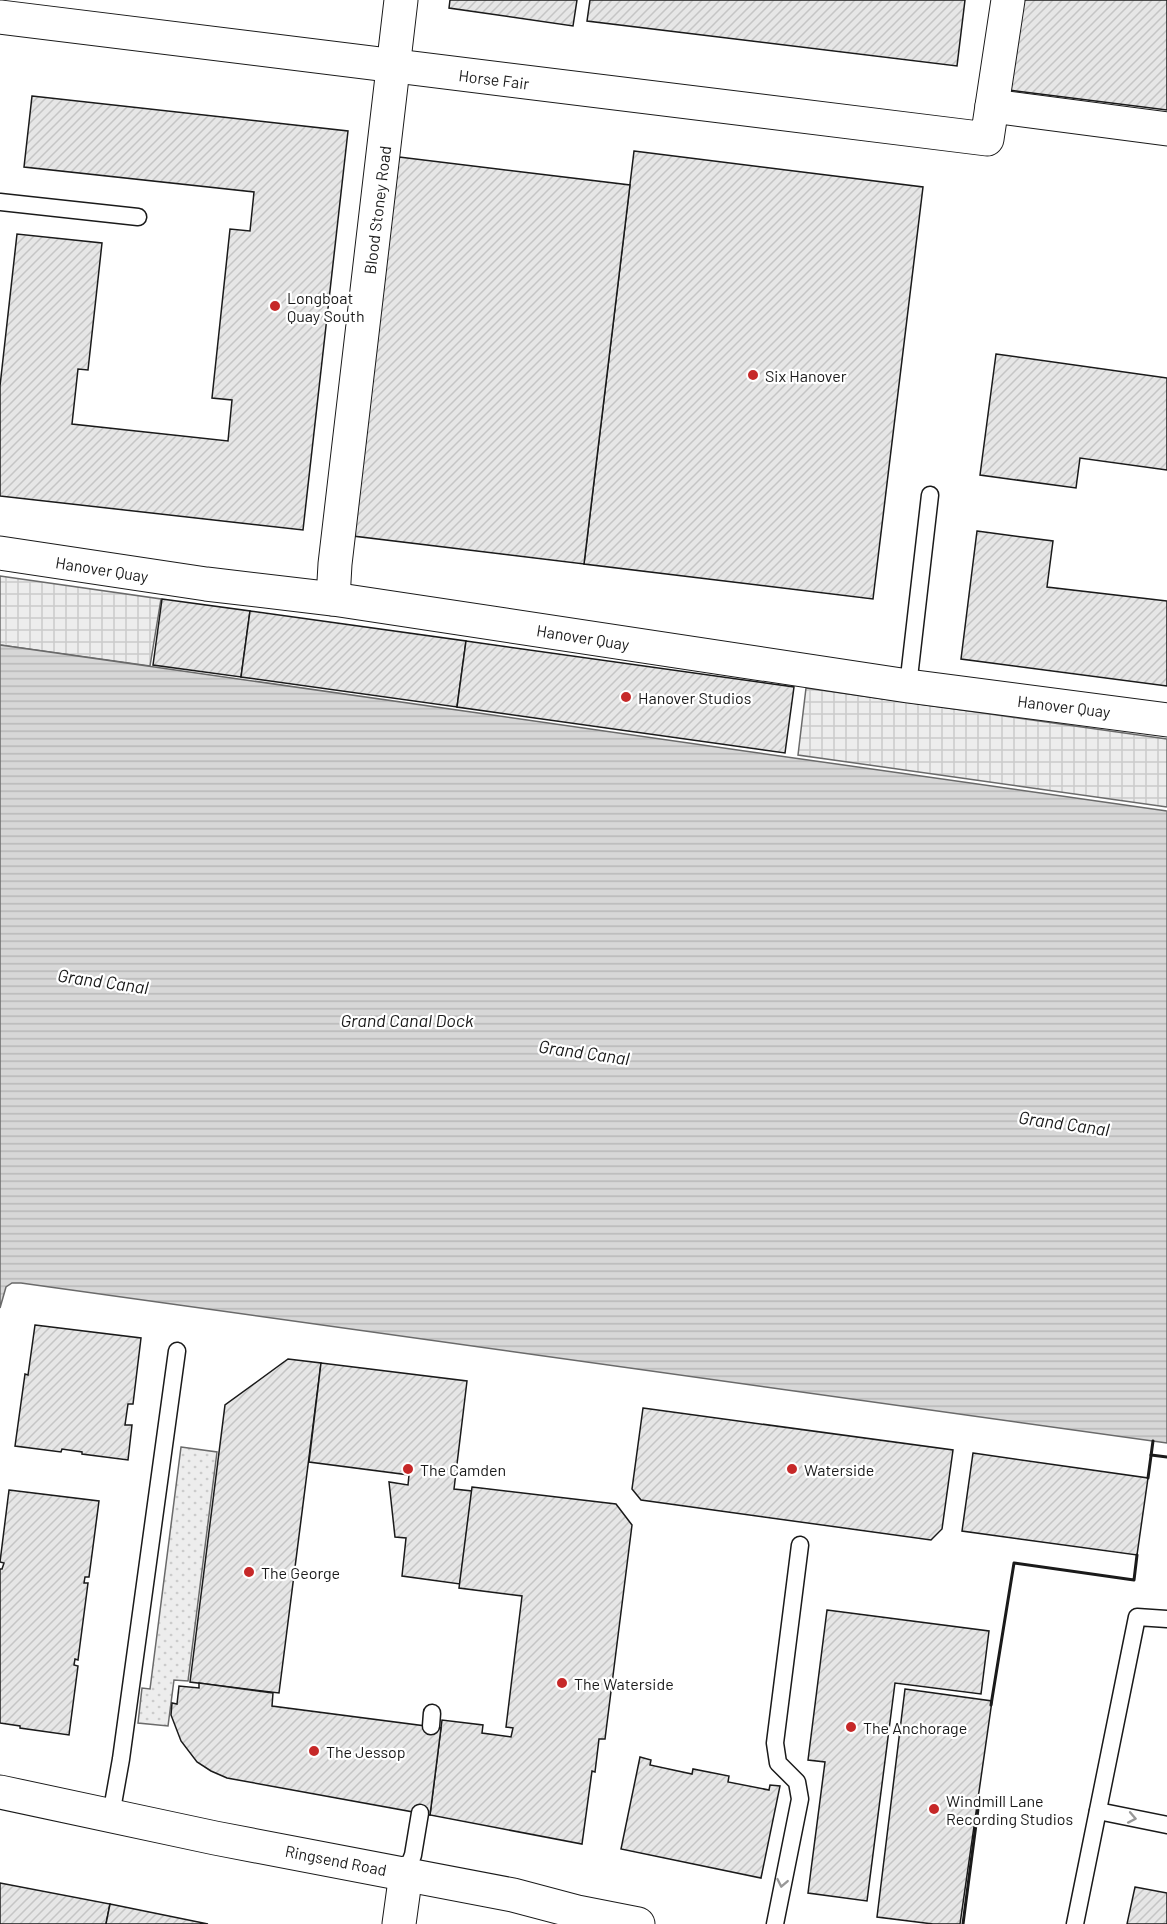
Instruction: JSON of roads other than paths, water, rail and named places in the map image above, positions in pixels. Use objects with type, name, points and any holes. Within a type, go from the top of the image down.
[{"type":"street","name":"Blood Stoney Road","points":[[333,599],[335,564],[401,0]]},
{"type":"street","points":[[1008,0],[992,106],[1167,129]]},
{"type":"street","name":"Horse Fair","points":[[2,19],[334,57],[393,67],[987,139],[992,106]]},
{"type":"street","name":"Hanover Quay","points":[[0,553],[206,584],[333,599],[908,686],[1167,720]]},
{"type":"street","name":"Ringsend Road","points":[[0,1792],[216,1838],[513,1895],[638,1924]]},
{"type":"street","points":[[399,1924],[406,1873]]},
{"type":"lane","points":[[0,202],[138,217]]},
{"type":"lane","points":[[908,686],[930,495]]},
{"type":"lane","points":[[111,1815],[121,1759],[177,1351]]},
{"type":"lane","points":[[774,1924],[800,1799],[796,1782],[778,1764],[775,1743],[800,1545]]},
{"type":"lane","points":[[1075,1924],[1137,1617],[1167,1619]]},
{"type":"lane","points":[[1098,1811],[1167,1825]]},
{"type":"lane","points":[[406,1873],[413,1855],[420,1813]]},
{"type":"water","name":"Grand Canal Dock","points":[[0,645],[1167,811],[1167,1443],[21,1283],[12,1283],[6,1287],[0,1308]]},
{"type":"place","name":"Longboat Quay South","points":[[275,306]]},
{"type":"place","name":"Six Hanover","points":[[753,375]]},
{"type":"place","name":"Hanover Studios","points":[[626,697]]},
{"type":"place","name":"The Camden","points":[[408,1469]]},
{"type":"place","name":"Waterside","points":[[792,1469]]},
{"type":"place","name":"The George","points":[[249,1572]]},
{"type":"place","name":"The Waterside","points":[[562,1683]]},
{"type":"place","name":"The Anchorage","points":[[851,1727]]},
{"type":"place","name":"The Jessop","points":[[314,1751]]},
{"type":"place","name":"Windmill Lane Recording Studios","points":[[934,1809]]},
{"type":"water label","name":"Grand Canal","points":[[103,981]]},
{"type":"water label","name":"Grand Canal","points":[[584,1052]]},
{"type":"water label","name":"Grand Canal","points":[[1064,1123]]}]
